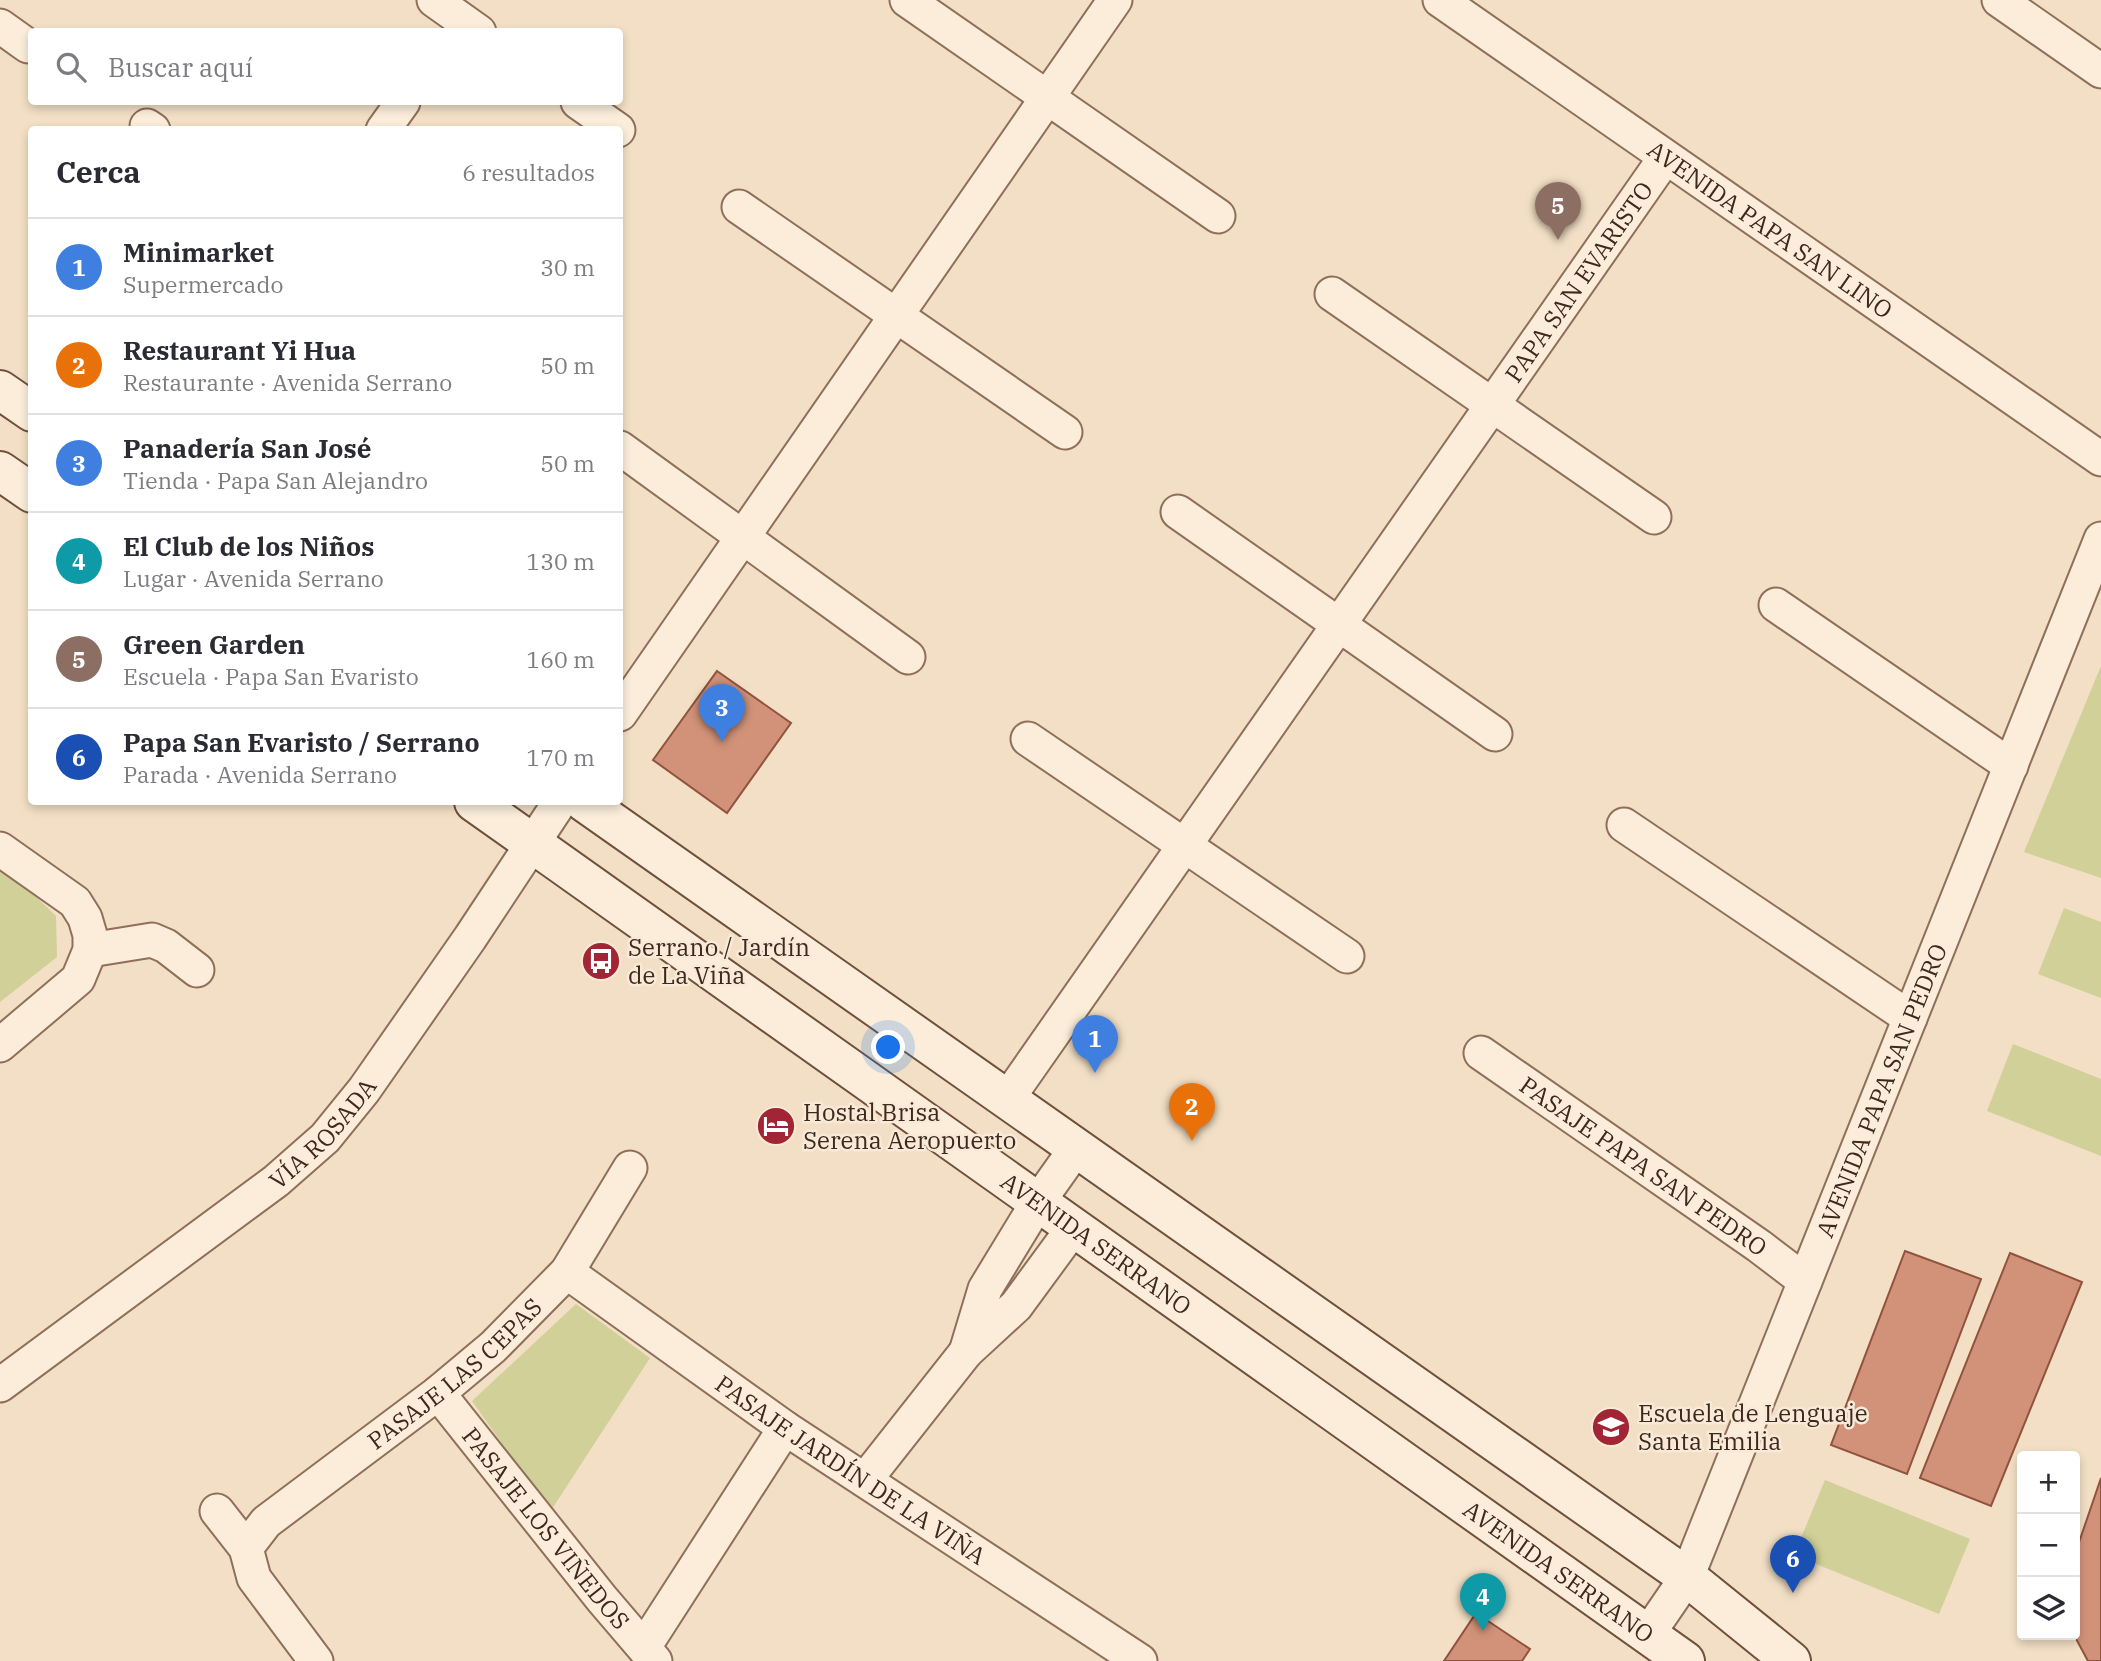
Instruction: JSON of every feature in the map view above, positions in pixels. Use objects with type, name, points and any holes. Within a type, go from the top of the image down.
[{"type":"street","points":[[907,0],[1218,216]]},
{"type":"street","points":[[623,710],[1115,0]]},
{"type":"street","name":"AVENIDA PAPA SAN LINO","points":[[1440,0],[2101,459]]},
{"type":"street","points":[[1999,0],[2101,71]]},
{"type":"street","points":[[0,26],[28,46]]},
{"type":"street","points":[[386,126],[401,105]]},
{"type":"street","points":[[582,105],[612,126]]},
{"type":"street","name":"PAPA SAN EVARISTO","points":[[1008,1098],[1665,158]]},
{"type":"street","points":[[739,206],[1065,432]]},
{"type":"street","name":"PAPA SAN EVARISTO","points":[[1332,294],[1654,517]]},
{"type":"street","points":[[0,390],[28,409]]},
{"type":"street","points":[[623,450],[908,657]]},
{"type":"street","points":[[0,471],[28,490]]},
{"type":"street","points":[[1178,512],[1495,734]]},
{"type":"street","name":"AVENIDA PAPA SAN PEDRO","points":[[1648,1634],[1687,1577],[2101,539]]},
{"type":"street","points":[[1776,605],[2011,766]]},
{"type":"street","points":[[1028,739],[1347,956]]},
{"type":"street","name":"AVENIDA SERRANO","points":[[478,805],[1685,1661]]},
{"type":"street","name":"VÍA ROSADA","points":[[0,1385],[276,1181],[324,1138],[364,1090],[558,805]]},
{"type":"street","points":[[588,805],[1687,1577],[1791,1661]]},
{"type":"street","points":[[1624,825],[1910,1018]]},
{"type":"street","points":[[0,849],[75,902],[85,918],[90,935],[90,950],[78,979],[0,1045]]},
{"type":"street","points":[[90,950],[152,940],[166,946],[197,970]]},
{"type":"street","name":"PASAJE PAPA SAN PEDRO","points":[[1481,1053],[1805,1280]]},
{"type":"street","points":[[966,1352],[985,1289],[1038,1202],[1077,1147]]},
{"type":"street","name":"PASAJE LAS CEPAS","points":[[246,1548],[267,1522],[438,1393],[493,1347],[567,1272],[629,1168]]},
{"type":"street","points":[[865,1480],[966,1352],[1016,1306],[1074,1227]]},
{"type":"street","name":"PASAJE JARDÍN DE LA VIÑA","points":[[567,1272],[785,1429],[1140,1661]]},
{"type":"street","name":"PASAJE LOS VIÑEDOS","points":[[438,1393],[602,1599],[650,1654]]},
{"type":"street","points":[[650,1654],[785,1429]]},
{"type":"street","points":[[217,1511],[246,1548],[254,1578],[316,1661]]},
{"type":"shaded area","points":[[2101,666],[2101,878],[2024,852]]},
{"type":"shaded area","points":[[0,871],[31,892],[56,916],[57,957],[0,1002]]},
{"type":"shaded area","points":[[2064,908],[2101,922],[2101,998],[2038,974]]},
{"type":"shaded area","points":[[2013,1044],[2101,1079],[2101,1156],[1987,1111]]},
{"type":"shaded area","points":[[576,1304],[650,1358],[550,1512],[472,1401]]},
{"type":"shaded area","points":[[1825,1480],[1970,1539],[1939,1614],[1794,1555]]},
{"type":"building","points":[[717,671],[791,723],[727,813],[653,760]]},
{"type":"building","points":[[1905,1251],[1981,1279],[1907,1474],[1831,1445]]},
{"type":"building","points":[[2010,1253],[2082,1282],[1991,1506],[1920,1478]]},
{"type":"building","points":[[2101,1478],[2101,1661],[2088,1661],[2077,1640],[2080,1640],[2080,1539]]},
{"type":"building","points":[[1476,1613],[1530,1649],[1522,1661],[1444,1661]]},
{"type":"place","name":"Green Garden","points":[[1558,240]]},
{"type":"place","name":"Panadería San José","points":[[722,742]]},
{"type":"place","name":"Serrano / Jardín de La Viña","points":[[601,961]]},
{"type":"place","name":"Minimarket","points":[[1095,1073]]},
{"type":"place","name":"Hostal Brisa Serena Aeropuerto","points":[[776,1126]]},
{"type":"place","name":"Restaurant Yi Hua","points":[[1192,1141]]},
{"type":"place","name":"Escuela de Lenguaje Santa Emilia","points":[[1611,1427]]},
{"type":"place","name":"Papa San Evaristo / Serrano","points":[[1793,1593]]},
{"type":"place","name":"El Club de los Niños","points":[[1483,1631]]}]
